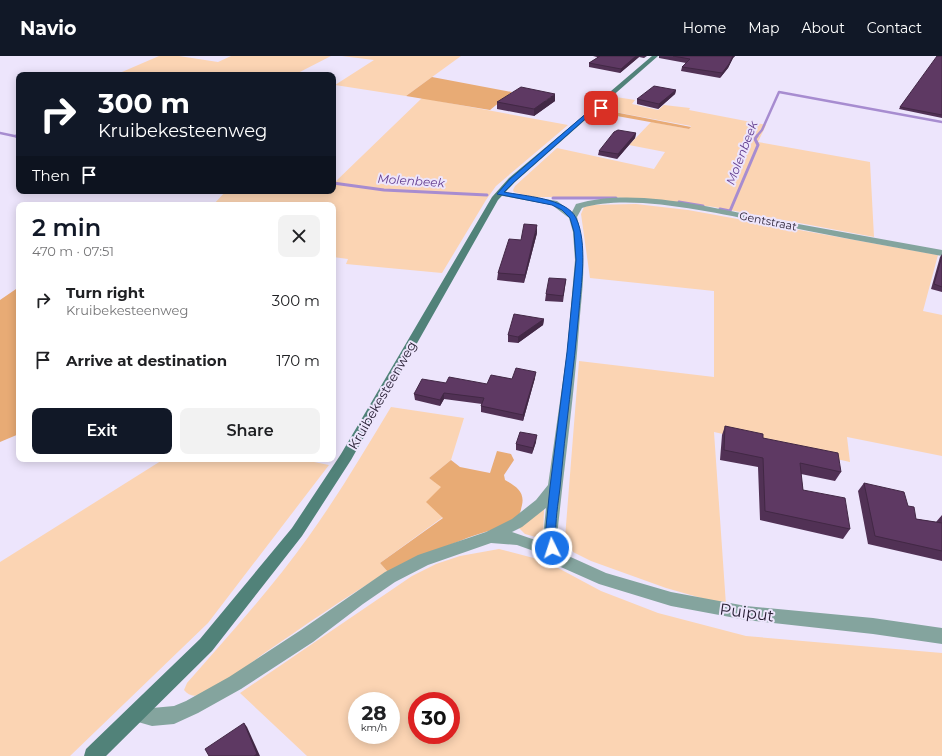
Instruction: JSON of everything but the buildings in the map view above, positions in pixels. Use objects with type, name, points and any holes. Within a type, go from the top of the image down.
[{"type":"street","name":"Kruibekesteenweg","points":[[93,756],[206,645],[297,532],[346,457],[492,204],[500,194],[512,180],[591,112],[601,108],[606,103],[606,98],[655,56]]},
{"type":"street","name":"Gentstraat","points":[[500,194],[543,200],[643,202],[682,205],[942,253]]},
{"type":"street","name":"Gentstraat","points":[[543,200],[554,203],[573,217],[579,206],[594,201]]},
{"type":"street","points":[[559,559],[552,548],[550,537],[572,352],[580,260],[577,232],[573,217]]},
{"type":"street","points":[[137,714],[152,717],[174,715],[192,708],[235,683],[307,636],[390,577],[423,560],[491,537],[517,522],[541,504],[555,487]]},
{"type":"street","points":[[491,537],[517,539],[536,546],[559,559]]},
{"type":"street","name":"Puiput","points":[[559,559],[604,579],[671,599],[746,613],[873,626],[942,636]]},
{"type":"shaded area","points":[[159,56],[179,56],[218,62],[231,56],[331,56],[300,72],[122,72]]},
{"type":"shaded area","points":[[342,56],[461,56],[406,96],[336,85],[374,60]]},
{"type":"shaded area","points":[[432,77],[512,92],[490,110],[406,96]]},
{"type":"shaded area","points":[[616,97],[635,100],[632,104],[658,110],[664,105],[690,108],[689,110],[766,125],[758,142],[870,162],[874,237],[714,207],[661,200],[608,197],[532,197],[514,192],[513,190],[515,186],[557,148],[654,169],[665,152],[629,145],[651,122],[689,129],[691,126],[604,110]]},
{"type":"shaded area","points":[[422,98],[568,125],[496,186],[442,273],[346,264],[348,259],[336,257],[336,202],[216,202],[223,194],[336,194],[336,181]]},
{"type":"shaded area","points":[[604,110],[691,127],[689,129],[600,113]]},
{"type":"shaded area","points":[[636,204],[688,210],[938,255],[923,311],[942,315],[942,456],[847,437],[850,462],[714,432],[726,605],[666,588],[591,561],[573,552],[565,538],[579,361],[714,377],[714,291],[590,278],[581,214],[584,207],[589,205]]},
{"type":"shaded area","points":[[16,289],[16,435],[0,442],[0,300]]},
{"type":"shaded area","points":[[391,407],[464,418],[451,460],[429,478],[441,486],[443,517],[380,563],[388,572],[356,591],[210,691],[194,696],[188,694],[184,690],[187,683],[265,593],[309,536],[362,456]]},
{"type":"shaded area","points":[[497,451],[511,454],[514,460],[504,475],[505,480],[516,487],[521,493],[523,500],[519,514],[508,523],[467,538],[388,572],[380,563],[443,518],[426,502],[441,487],[429,478],[451,460],[460,467],[490,473]]},
{"type":"shaded area","points":[[159,462],[314,462],[329,465],[208,623],[70,756],[0,756],[0,562]]},
{"type":"shaded area","points":[[544,509],[543,539],[525,534],[519,528]]},
{"type":"shaded area","points":[[499,549],[545,561],[601,591],[658,613],[746,636],[942,653],[942,756],[307,756],[240,693],[412,576],[436,564],[460,556]]},
{"type":"waterway","name":"Molenbeek","points":[[756,137],[762,130],[779,92],[942,122]]},
{"type":"waterway","name":"Molenbeek","points":[[0,133],[16,136]]},
{"type":"waterway","name":"Molenbeek","points":[[720,209],[730,211],[758,145],[755,139],[757,136]]},
{"type":"waterway","name":"Molenbeek","points":[[336,183],[384,190],[487,195]]},
{"type":"waterway","name":"Molenbeek","points":[[553,198],[616,198]]},
{"type":"waterway","name":"Molenbeek","points":[[679,202],[703,206]]},
{"type":"route","points":[[552,548],[550,537],[572,352],[580,260],[577,232],[573,217],[554,203],[500,194],[512,180],[591,112],[601,108]]}]
